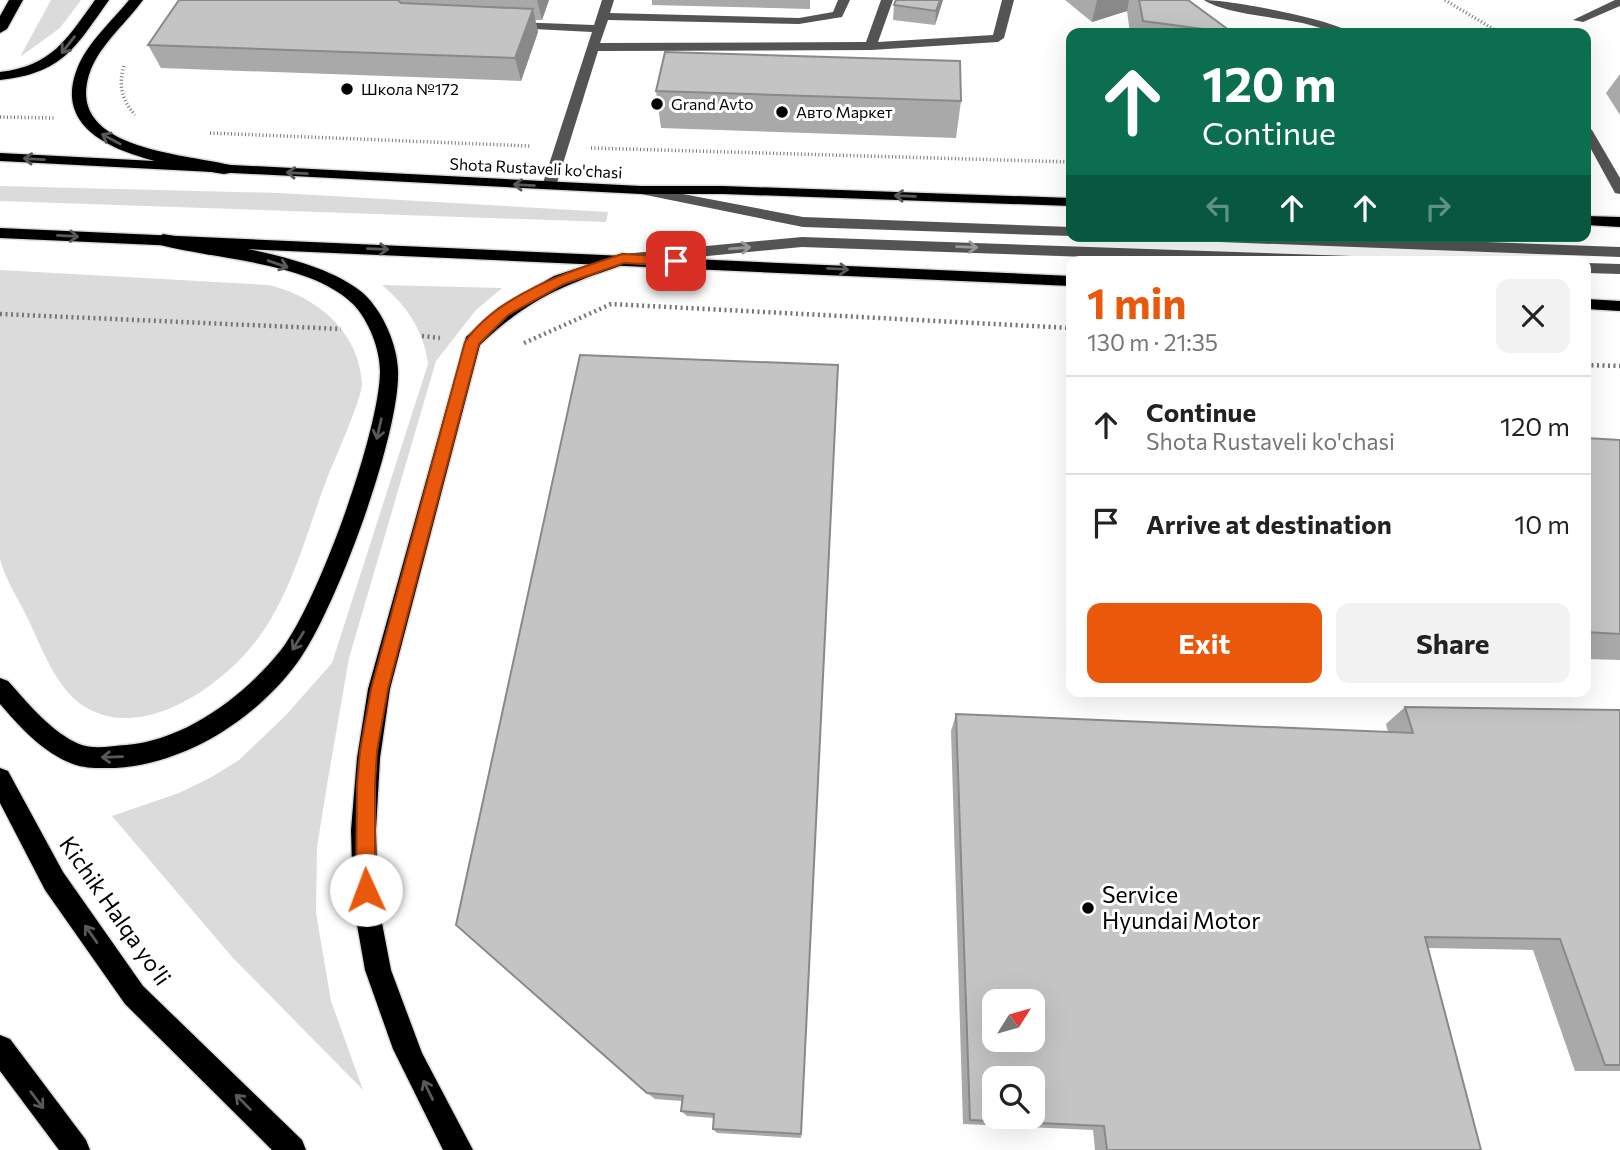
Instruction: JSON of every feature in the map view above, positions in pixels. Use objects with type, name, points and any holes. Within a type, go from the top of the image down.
[{"type":"highway","points":[[0,29],[16,0]]},
{"type":"highway","points":[[0,76],[30,73],[51,63],[61,55],[102,0]]},
{"type":"highway","points":[[136,0],[85,67],[78,94],[81,111],[89,125],[125,147],[224,169]]},
{"type":"highway","points":[[0,688],[46,736],[84,757],[132,756],[169,747],[217,721],[260,688],[290,654],[304,632],[337,553],[379,432],[389,373],[382,333],[357,298],[336,283],[263,259],[163,240]]},
{"type":"highway","points":[[459,1150],[415,1063],[389,1002],[371,937],[365,875],[365,819],[373,719],[472,342],[504,312],[560,280],[623,259]]},
{"type":"highway","name":"Kichik Halqa yo'li","points":[[0,779],[54,881],[134,995],[292,1150]]},
{"type":"highway","points":[[0,1049],[76,1150]]},
{"type":"main road","name":"Shota Rustaveli ko'chasi","points":[[0,157],[641,190],[723,190],[1066,202]]},
{"type":"main road","points":[[1591,221],[1620,222]]},
{"type":"main road","points":[[0,233],[1066,281]]},
{"type":"main road","points":[[1591,304],[1620,306]]},
{"type":"street","points":[[550,186],[608,0]]},
{"type":"street","points":[[505,24],[799,21],[838,15],[844,0]]},
{"type":"street","points":[[871,46],[887,0]]},
{"type":"street","points":[[593,47],[871,46],[998,38],[1008,0]]},
{"type":"street","points":[[1210,0],[1256,12],[1302,19],[1330,28]]},
{"type":"street","points":[[1579,20],[1620,2]]},
{"type":"street","points":[[1591,139],[1620,190]]},
{"type":"street","points":[[641,190],[803,222],[1066,232]]},
{"type":"street","points":[[623,259],[802,242],[1207,256]]},
{"type":"street","points":[[1354,242],[1620,252]]},
{"type":"street","points":[[1591,268],[1620,270]]},
{"type":"path","points":[[1445,0],[1492,28]]},
{"type":"path","points":[[611,304],[1066,328]]},
{"type":"path","points":[[0,314],[341,329]]},
{"type":"path","points":[[1591,365],[1620,366]]},
{"type":"shaded area","points":[[51,0],[81,0],[60,28],[20,57]]},
{"type":"shaded area","points":[[0,186],[279,193],[608,212],[606,222],[0,201]]},
{"type":"shaded area","points":[[0,270],[268,285],[302,297],[318,307],[344,332],[353,348],[359,365],[361,391],[297,564],[279,604],[256,641],[240,659],[199,693],[175,706],[150,715],[125,718],[101,714],[78,702],[55,675],[5,574],[0,559]]},
{"type":"shaded area","points":[[382,285],[502,288],[476,310],[436,361],[349,658],[317,847],[316,913],[331,1001],[363,1090],[233,958],[112,816],[179,793],[239,760],[287,714],[332,663],[428,364],[423,341],[413,320]]},
{"type":"building","points":[[179,0],[398,0],[401,3],[533,9],[515,58],[148,45]]},
{"type":"building","points":[[896,0],[940,0],[936,11],[894,5]]},
{"type":"building","points":[[1139,0],[1188,0],[1226,28],[1196,28],[1143,21]]},
{"type":"building","points":[[665,52],[960,61],[961,101],[656,91]]},
{"type":"building","points":[[580,355],[838,365],[801,1134],[713,1129],[714,1114],[681,1111],[683,1096],[647,1093],[456,925]]},
{"type":"building","points":[[1591,438],[1620,440],[1620,634],[1591,632]]},
{"type":"building","points":[[1405,707],[1620,710],[1620,1065],[1605,1065],[1560,939],[1425,937],[1481,1150],[1107,1150],[1104,1126],[1045,1123],[1045,1066],[982,1066],[982,1121],[970,1120],[956,714],[1413,733]]},
{"type":"place","name":"Школа №172","points":[[347,89]]},
{"type":"place","name":"Grand Avto","points":[[657,104]]},
{"type":"place","name":"Авто Маркет","points":[[782,112]]},
{"type":"place","name":"Service Hyundai Motor","points":[[1088,908]]},
{"type":"route","points":[[366,890],[366,784],[373,719],[472,342],[504,312],[560,280],[623,259],[676,261]]}]
